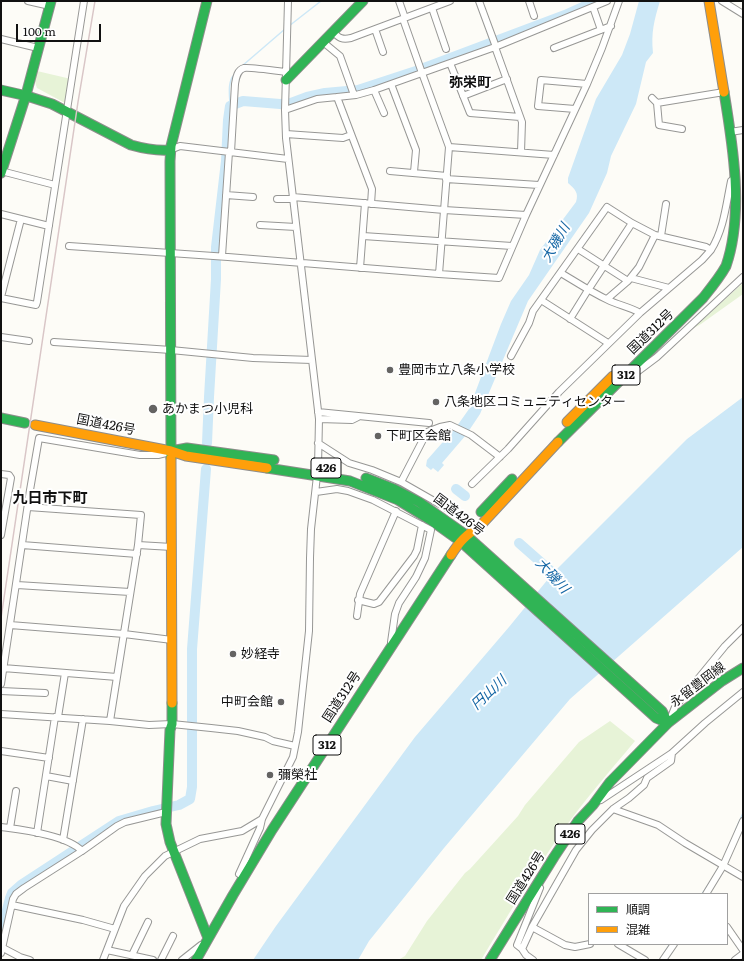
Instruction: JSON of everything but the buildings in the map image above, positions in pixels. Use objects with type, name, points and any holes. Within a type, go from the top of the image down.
[{"type":"main road","points":[[206,941],[170,842],[166,824],[166,809],[170,730],[172,724],[170,150],[207,1]]},
{"type":"main road","points":[[286,76],[323,42],[363,1]]},
{"type":"main road","name":"国道312号","points":[[196,960],[235,892],[302,783],[463,538],[480,526],[559,442],[698,303],[719,277],[730,254],[737,229],[739,214],[737,178],[709,1]]},
{"type":"main road","points":[[1,172],[26,95],[50,4]]},
{"type":"main road","points":[[1,90],[26,95],[67,111],[130,144],[149,151],[161,152],[170,150]]},
{"type":"main road","points":[[1,418],[25,423]]},
{"type":"main road","name":"国道426号","points":[[35,425],[171,451],[188,448],[318,471],[350,481],[398,500],[433,527],[463,538]]},
{"type":"main road","name":"国道426号","points":[[318,471],[343,472],[383,484],[420,502],[442,510],[463,538],[668,723],[610,782],[593,805],[578,821],[490,960]]},
{"type":"main road","name":"永留豊岡線","points":[[668,723],[722,681],[743,668]]},
{"type":"street","points":[[28,1],[50,4]]},
{"type":"street","points":[[21,219],[1,298],[36,305],[84,1]]},
{"type":"street","points":[[235,892],[238,877],[260,828],[262,819],[293,757],[303,694],[309,632],[310,543],[318,471],[318,415],[286,134],[285,100],[288,1]]},
{"type":"street","points":[[399,1],[421,71],[449,146],[439,274]]},
{"type":"street","points":[[333,32],[338,37],[345,40],[450,1]]},
{"type":"street","points":[[479,1],[522,122],[521,152]]},
{"type":"street","points":[[529,1],[534,16]]},
{"type":"street","points":[[285,110],[317,99],[337,97],[353,92],[374,90],[421,71],[450,63],[607,1]]},
{"type":"street","points":[[69,246],[222,256],[499,278],[539,185],[587,84],[619,1]]},
{"type":"street","points":[[722,1],[743,14]]},
{"type":"street","points":[[593,7],[601,30]]},
{"type":"street","points":[[432,8],[446,49]]},
{"type":"street","points":[[554,48],[610,26]]},
{"type":"street","points":[[375,29],[384,52]]},
{"type":"street","points":[[1,38],[38,48]]},
{"type":"street","points":[[323,42],[340,56],[353,92]]},
{"type":"street","points":[[450,63],[470,113],[520,117]]},
{"type":"street","points":[[222,256],[235,80],[242,69],[286,76]]},
{"type":"street","points":[[463,96],[507,79]]},
{"type":"street","points":[[575,110],[538,106],[541,80],[587,84]]},
{"type":"street","points":[[391,84],[416,150],[414,172]]},
{"type":"street","points":[[374,90],[384,113]]},
{"type":"street","points":[[657,103],[724,92]]},
{"type":"street","points":[[337,97],[372,190],[368,204],[363,236],[360,268]]},
{"type":"street","points":[[652,98],[657,103],[659,125],[682,129]]},
{"type":"street","points":[[730,132],[743,130]]},
{"type":"street","points":[[286,134],[343,138],[351,135]]},
{"type":"street","points":[[170,150],[180,146],[288,159]]},
{"type":"street","points":[[449,146],[554,155]]},
{"type":"street","points":[[390,171],[414,172],[447,177],[539,185]]},
{"type":"street","points":[[1,172],[55,185]]},
{"type":"street","points":[[472,484],[500,457],[559,392],[608,343],[640,313],[702,260],[711,250],[717,241],[720,232],[732,181],[734,178],[737,178]]},
{"type":"street","points":[[226,195],[253,197]]},
{"type":"street","points":[[277,199],[293,198],[526,215]]},
{"type":"street","points":[[607,299],[630,280],[639,267],[658,235],[666,204]]},
{"type":"street","points":[[511,356],[529,323],[533,311],[607,207],[658,235],[706,247],[711,250]]},
{"type":"street","points":[[1,214],[49,226]]},
{"type":"street","points":[[570,319],[632,222]]},
{"type":"street","points":[[260,225],[296,227]]},
{"type":"street","points":[[363,236],[512,246]]},
{"type":"street","points":[[578,249],[630,280],[669,288]]},
{"type":"street","points":[[561,273],[588,290],[640,313]]},
{"type":"street","points":[[628,379],[657,357],[743,277]]},
{"type":"street","points":[[541,300],[608,343]]},
{"type":"street","points":[[1,337],[29,341]]},
{"type":"street","points":[[54,342],[171,350],[253,358],[312,360]]},
{"type":"street","points":[[318,415],[352,420],[359,416],[429,422]]},
{"type":"street","points":[[401,482],[427,432],[440,427],[450,425],[471,435],[500,457]]},
{"type":"street","points":[[1,684],[39,438],[140,455],[158,455],[171,451]]},
{"type":"street","points":[[318,443],[349,463],[372,470],[401,482],[442,510],[450,510]]},
{"type":"street","points":[[1,474],[9,475],[11,478],[1,535]]},
{"type":"street","points":[[316,492],[337,489],[348,491],[373,500],[422,525],[433,527]]},
{"type":"street","points":[[28,507],[140,515],[137,554],[110,721]]},
{"type":"street","points":[[391,646],[395,614],[399,603],[416,577],[425,558],[433,527],[442,510]]},
{"type":"street","points":[[357,616],[360,594],[396,511]]},
{"type":"street","points":[[358,600],[374,604],[379,602],[414,556],[417,550],[422,525]]},
{"type":"street","points":[[22,545],[137,554]]},
{"type":"street","points":[[138,545],[172,547]]},
{"type":"street","points":[[16,585],[130,592]]},
{"type":"street","points":[[10,625],[124,634],[172,640]]},
{"type":"street","points":[[668,723],[675,706],[725,646],[743,628]]},
{"type":"street","points":[[3,668],[117,677]]},
{"type":"street","points":[[37,832],[56,717],[65,673]]},
{"type":"street","points":[[1,691],[45,693]]},
{"type":"street","points":[[593,805],[672,753],[705,723],[743,692]]},
{"type":"street","points":[[1,714],[150,725],[172,724],[192,726],[265,737],[273,741],[295,746]]},
{"type":"street","points":[[63,840],[83,719]]},
{"type":"street","points":[[1,751],[49,758]]},
{"type":"street","points":[[522,949],[532,927],[576,850],[592,830],[613,809],[629,798],[644,785],[647,778],[671,760],[672,753]]},
{"type":"street","points":[[46,776],[73,781]]},
{"type":"street","points":[[10,828],[16,791]]},
{"type":"street","points":[[30,960],[1,949],[12,904],[16,894],[80,849],[125,822],[166,809]]},
{"type":"street","points":[[613,809],[658,825],[684,843],[743,877]]},
{"type":"street","points":[[103,960],[124,906],[145,876],[165,856],[200,839],[242,831],[262,819]]},
{"type":"street","points":[[707,893],[724,866],[743,821]]},
{"type":"street","points":[[1,826],[37,832],[63,840],[80,849]]},
{"type":"street","points":[[533,960],[517,945],[540,887],[539,881]]},
{"type":"street","points":[[12,904],[115,929]]},
{"type":"street","points":[[132,955],[148,922]]},
{"type":"street","points":[[532,927],[565,945],[575,947],[588,944]]},
{"type":"street","points":[[728,928],[743,950]]},
{"type":"street","points":[[160,960],[173,936]]},
{"type":"street","points":[[182,960],[206,941]]},
{"type":"street","points":[[620,945],[645,960]]},
{"type":"street","points":[[666,959],[673,945]]},
{"type":"street","points":[[107,950],[153,960]]},
{"type":"street","points":[[736,960],[743,954]]},
{"type":"green space","points":[[37,71],[71,79],[68,101],[65,103],[37,88],[35,82],[33,81],[35,72]]},
{"type":"green space","points":[[743,283],[743,294],[694,328],[695,326]]},
{"type":"green space","points":[[610,721],[635,741],[586,800],[559,836],[481,960],[398,960],[405,956],[427,921],[465,873],[518,816],[525,805],[579,742]]},
{"type":"water","points":[[639,1],[660,1],[652,39],[653,53],[646,62],[636,104],[611,156],[607,173],[589,213],[528,301],[480,414],[466,435],[442,463],[444,465],[438,472],[433,468],[431,470],[426,466],[427,460],[457,426],[469,409],[511,301],[529,275],[540,250],[576,202],[577,194],[568,183],[568,178],[596,99],[622,55],[630,34]]},
{"type":"water","name":"円山川","points":[[743,397],[743,547],[570,699],[444,848],[369,941],[358,960],[253,960],[276,926],[415,737],[553,573],[687,439]]},
{"type":"waterway","points":[[289,26],[321,1]]},
{"type":"waterway","points":[[207,443],[216,279],[216,247],[226,161],[230,106],[243,101],[280,104],[291,103],[307,97],[325,93],[358,90],[416,71],[565,15],[596,1]]},
{"type":"waterway","points":[[242,66],[285,29]]},
{"type":"waterway","points":[[230,106],[230,82],[234,75]]},
{"type":"waterway","points":[[1,934],[12,893],[21,885],[119,821],[179,805],[190,799],[192,787],[192,649],[206,469]]},
{"type":"waterway","name":"大磯川","points":[[456,489],[465,496]]},
{"type":"waterway","name":"大磯川","points":[[519,543],[553,573],[561,584]]},
{"type":"waterway","points":[[736,829],[743,813]]},
{"type":"waterway","points":[[703,893],[709,884]]},
{"type":"waterway","points":[[663,955],[669,945]]},
{"type":"railway","points":[[1,618],[78,102],[95,1]]},
{"type":"traffic: fast","points":[[1,173],[26,95],[51,1]]},
{"type":"traffic: fast","points":[[171,458],[171,146],[207,1]]},
{"type":"traffic: fast","points":[[286,80],[363,1]]},
{"type":"traffic: fast","points":[[1,90],[52,104],[131,145],[141,148],[170,150]]},
{"type":"traffic: fast","points":[[558,442],[703,298],[726,266],[735,224],[736,202],[731,135],[724,92]]},
{"type":"traffic: fast","points":[[1,418],[25,423]]},
{"type":"traffic: fast","points":[[171,451],[187,448],[274,460]]},
{"type":"traffic: fast","points":[[267,468],[350,481],[398,500],[432,521],[460,541],[656,718],[668,723]]},
{"type":"traffic: fast","points":[[366,478],[394,489],[419,502],[466,535],[662,711],[668,723]]},
{"type":"traffic: fast","points":[[481,512],[512,479]]},
{"type":"traffic: fast","points":[[196,960],[272,830],[451,555]]},
{"type":"traffic: fast","points":[[668,723],[722,681],[743,668]]},
{"type":"traffic: fast","points":[[172,703],[166,824],[170,842],[208,938]]},
{"type":"traffic: fast","points":[[490,960],[578,821],[593,805],[610,782],[668,723]]},
{"type":"traffic: slow","points":[[709,1],[724,92]]},
{"type":"traffic: slow","points":[[567,422],[613,376]]},
{"type":"traffic: slow","points":[[35,425],[171,451],[186,456],[267,468]]},
{"type":"traffic: slow","points":[[451,555],[457,546],[471,532],[480,526],[558,442]]},
{"type":"traffic: slow","points":[[171,458],[172,703]]},
{"type":"place","name":"豊岡市立八条小学校","points":[[390,370]]},
{"type":"place","name":"八条地区コミュニティセンター","points":[[436,402]]},
{"type":"place","name":"あかまつ小児科","points":[[153,409]]},
{"type":"place","name":"下町区会館","points":[[378,436]]},
{"type":"place","name":"妙経寺","points":[[233,654]]},
{"type":"place","name":"中町会館","points":[[281,702]]},
{"type":"place","name":"彌榮社","points":[[270,775]]},
{"type":"district","name":"弥栄町","points":[[470,83]]},
{"type":"district","name":"九日市下町","points":[[50,499]]}]
